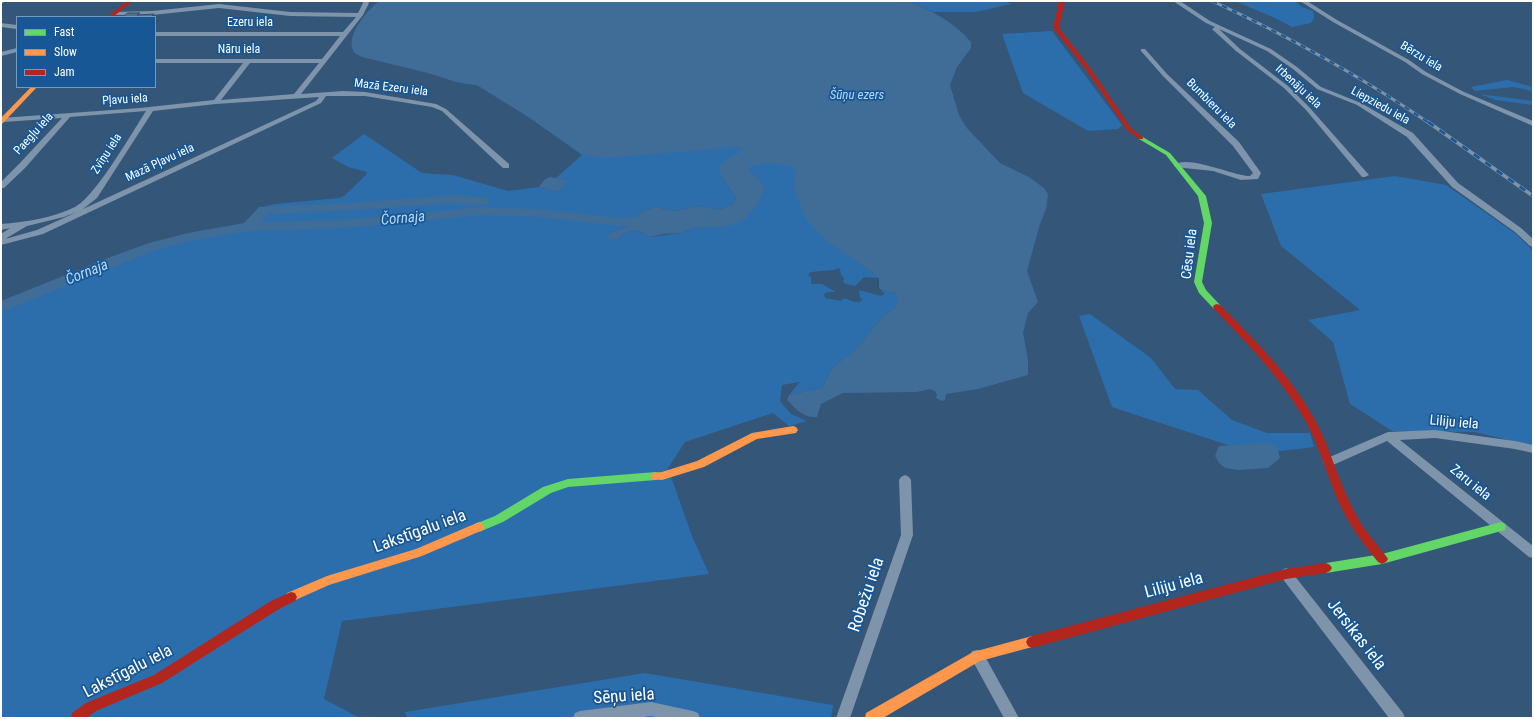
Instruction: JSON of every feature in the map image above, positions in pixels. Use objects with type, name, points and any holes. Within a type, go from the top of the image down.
[{"type":"street","points":[[113,15],[130,1]]},
{"type":"street","name":"Cēsu iela","points":[[1062,1],[1056,28],[1089,70],[1129,129],[1140,138],[1168,154],[1202,196],[1208,223],[1198,282],[1202,291],[1257,348],[1281,378],[1310,421],[1320,438],[1349,513],[1356,525],[1382,559]]},
{"type":"street","name":"Liepziedu iela","points":[[1176,1],[1208,22],[1269,50],[1295,68],[1319,88],[1359,104],[1410,135],[1455,185],[1518,230],[1533,244]]},
{"type":"street","name":"Bērzu iela","points":[[1303,1],[1424,73],[1462,93],[1533,124]]},
{"type":"street","points":[[296,96],[322,61],[360,15],[365,2]]},
{"type":"street","points":[[113,15],[152,13],[220,4],[290,14],[360,15]]},
{"type":"street","name":"Irbenāju iela","points":[[1208,22],[1238,50],[1286,87],[1299,102],[1308,109],[1366,175]]},
{"type":"street","points":[[1,25],[16,27]]},
{"type":"street","name":"Ezeru iela","points":[[156,34],[344,34]]},
{"type":"street","points":[[1,54],[16,50]]},
{"type":"street","name":"Bumbieru iela","points":[[1144,50],[1165,75],[1236,144],[1257,173],[1255,177],[1248,179],[1237,178],[1218,170],[1178,165]]},
{"type":"street","name":"Nāru iela","points":[[156,61],[322,61]]},
{"type":"street","points":[[216,102],[248,61]]},
{"type":"street","points":[[2,121],[33,88]]},
{"type":"street","name":"Mazā Pļavu iela","points":[[1,242],[40,232],[319,102],[324,94]]},
{"type":"street","name":"Mazā Ezeru iela","points":[[296,96],[365,94],[434,105],[444,110],[506,166]]},
{"type":"street","name":"Pļavu iela","points":[[2,121],[296,96]]},
{"type":"street","name":"Zvīņu iela","points":[[24,224],[61,215],[79,208],[94,196],[151,109]]},
{"type":"street","name":"Paegļu iela","points":[[1,186],[22,166],[68,115]]},
{"type":"street","points":[[1,227],[24,224]]},
{"type":"street","points":[[1,237],[24,224]]},
{"type":"street","name":"Lakstīgalu iela","points":[[77,718],[91,706],[158,679],[275,605],[327,581],[418,553],[499,519],[546,490],[568,483],[662,476],[700,464],[755,436],[793,430]]},
{"type":"street","name":"Liliju iela","points":[[1329,462],[1388,436],[1435,434],[1515,445],[1533,449]]},
{"type":"street","name":"Zaru iela","points":[[1388,436],[1533,553]]},
{"type":"street","name":"Robežu iela","points":[[843,718],[907,535],[905,480]]},
{"type":"street","name":"Liliju iela","points":[[871,718],[977,656],[1286,574],[1382,559],[1501,527]]},
{"type":"street","name":"Jersikas iela","points":[[1286,574],[1398,718]]},
{"type":"street","points":[[977,656],[1012,718]]},
{"type":"street","name":"Sēņu iela","points":[[580,718],[651,709],[693,718]]},
{"type":"shaded area","points":[[908,1],[1005,1],[1011,4],[976,12],[933,12]]},
{"type":"shaded area","points":[[1235,1],[1295,1],[1302,7],[1313,11],[1314,18],[1311,23],[1292,27]]},
{"type":"shaded area","points":[[1052,31],[1122,125],[1118,129],[1088,131],[1023,93],[1002,34]]},
{"type":"shaded area","points":[[480,77],[726,136],[803,164],[869,270],[879,278],[864,277],[855,286],[846,284],[843,282],[844,278],[841,275],[840,269],[838,268],[834,270],[811,272],[808,275],[811,277],[811,284],[822,284],[836,292],[828,292],[824,294],[825,298],[842,301],[842,299],[844,299],[860,302],[863,299],[860,298],[859,290],[881,296],[885,294],[881,290],[895,293],[899,298],[895,308],[884,315],[856,349],[832,368],[822,388],[789,395],[800,382],[782,385],[780,401],[791,414],[807,421],[789,426],[773,413],[685,442],[668,468],[692,536],[709,574],[342,621],[324,699],[360,718],[1,718],[1,304],[79,270],[161,240],[245,224],[259,208],[275,204],[339,198],[344,196],[366,175],[367,172],[348,167],[332,158],[364,134],[422,173],[453,175],[508,191],[539,187],[557,192],[568,180],[556,178],[582,155],[530,118],[477,85],[461,83]],"holes":[[[720,174],[758,204],[719,227],[695,227],[681,233],[651,237],[636,230],[625,233],[617,240],[611,233],[627,227],[641,212],[656,207],[674,211],[701,206],[719,210],[733,204],[736,198]]]},
{"type":"shaded area","points":[[1507,80],[1533,87],[1533,91],[1513,87],[1475,91],[1471,87]]},
{"type":"shaded area","points":[[1479,94],[1533,101],[1533,105],[1496,100]]},
{"type":"shaded area","points":[[1395,176],[1446,185],[1516,234],[1533,251],[1533,446],[1475,432],[1392,431],[1350,404],[1333,342],[1308,320],[1360,310],[1281,246],[1261,194]]},
{"type":"shaded area","points":[[1090,314],[1151,358],[1175,389],[1198,390],[1232,420],[1267,433],[1310,433],[1314,447],[1255,454],[1112,407],[1079,316]]},
{"type":"shaded area","points":[[645,673],[833,705],[831,718],[407,718],[405,712]]},
{"type":"water","name":"Šūņu ezers","points":[[379,1],[908,1],[942,17],[957,28],[971,42],[971,48],[957,67],[950,85],[959,115],[966,127],[1000,163],[1029,177],[1044,188],[1048,194],[1046,209],[1040,224],[1027,271],[1038,302],[1028,313],[1023,333],[1028,360],[1028,375],[978,389],[946,394],[945,400],[942,401],[936,398],[937,395],[935,391],[930,389],[917,392],[843,393],[821,404],[817,417],[804,415],[787,400],[789,395],[822,388],[832,368],[856,349],[884,315],[895,308],[898,298],[895,293],[881,290],[879,287],[879,278],[827,242],[806,219],[794,190],[796,168],[767,163],[755,165],[749,168],[750,172],[758,178],[763,185],[763,192],[758,204],[745,219],[733,225],[719,227],[695,227],[681,233],[663,234],[651,237],[636,230],[625,233],[617,240],[607,239],[611,233],[627,227],[641,212],[656,207],[674,211],[701,206],[719,210],[733,204],[736,198],[720,174],[720,166],[730,157],[744,149],[740,147],[605,158],[583,155],[530,118],[477,85],[456,82],[428,73],[362,57],[355,53],[352,46],[352,39],[355,31],[364,17]]},
{"type":"water","points":[[550,177],[569,180],[557,192],[539,187],[544,180]]},
{"type":"water","points":[[1267,443],[1277,447],[1280,458],[1268,468],[1238,470],[1225,468],[1219,463],[1215,456],[1219,446]]},
{"type":"building","points":[[128,13],[140,13],[137,15],[154,14],[152,16],[124,16]]},
{"type":"waterway","points":[[249,227],[264,210],[348,207],[456,199],[483,201]]},
{"type":"waterway","name":"Čornaja","points":[[249,227],[344,224],[484,211],[537,213],[620,222],[656,220]]},
{"type":"waterway","name":"Čornaja","points":[[1,307],[113,261],[154,246],[188,237],[249,227]]},
{"type":"railway","points":[[1212,1],[1268,28],[1350,73],[1429,123]]},
{"type":"railway","points":[[1428,122],[1533,196]]},
{"type":"traffic: fast","points":[[1141,138],[1168,154],[1202,196],[1208,223],[1198,282],[1202,291],[1217,307]]},
{"type":"traffic: fast","points":[[479,527],[499,519],[547,490],[568,483],[656,476]]},
{"type":"traffic: fast","points":[[1326,568],[1382,559],[1501,527]]},
{"type":"traffic: slow","points":[[1,122],[33,88]]},
{"type":"traffic: slow","points":[[656,476],[662,476],[700,464],[755,436],[793,430]]},
{"type":"traffic: slow","points":[[291,597],[327,581],[418,553],[479,527]]},
{"type":"traffic: slow","points":[[871,718],[977,656],[1032,642]]},
{"type":"traffic: jam","points":[[111,16],[130,1]]},
{"type":"traffic: jam","points":[[1062,1],[1056,28],[1089,70],[1129,129],[1141,138]]},
{"type":"traffic: jam","points":[[1217,307],[1268,361],[1302,406],[1321,443],[1341,496],[1362,534],[1382,559]]},
{"type":"traffic: jam","points":[[1032,642],[1286,574],[1326,568]]},
{"type":"traffic: jam","points":[[77,718],[91,707],[158,679],[275,605],[291,597]]}]
